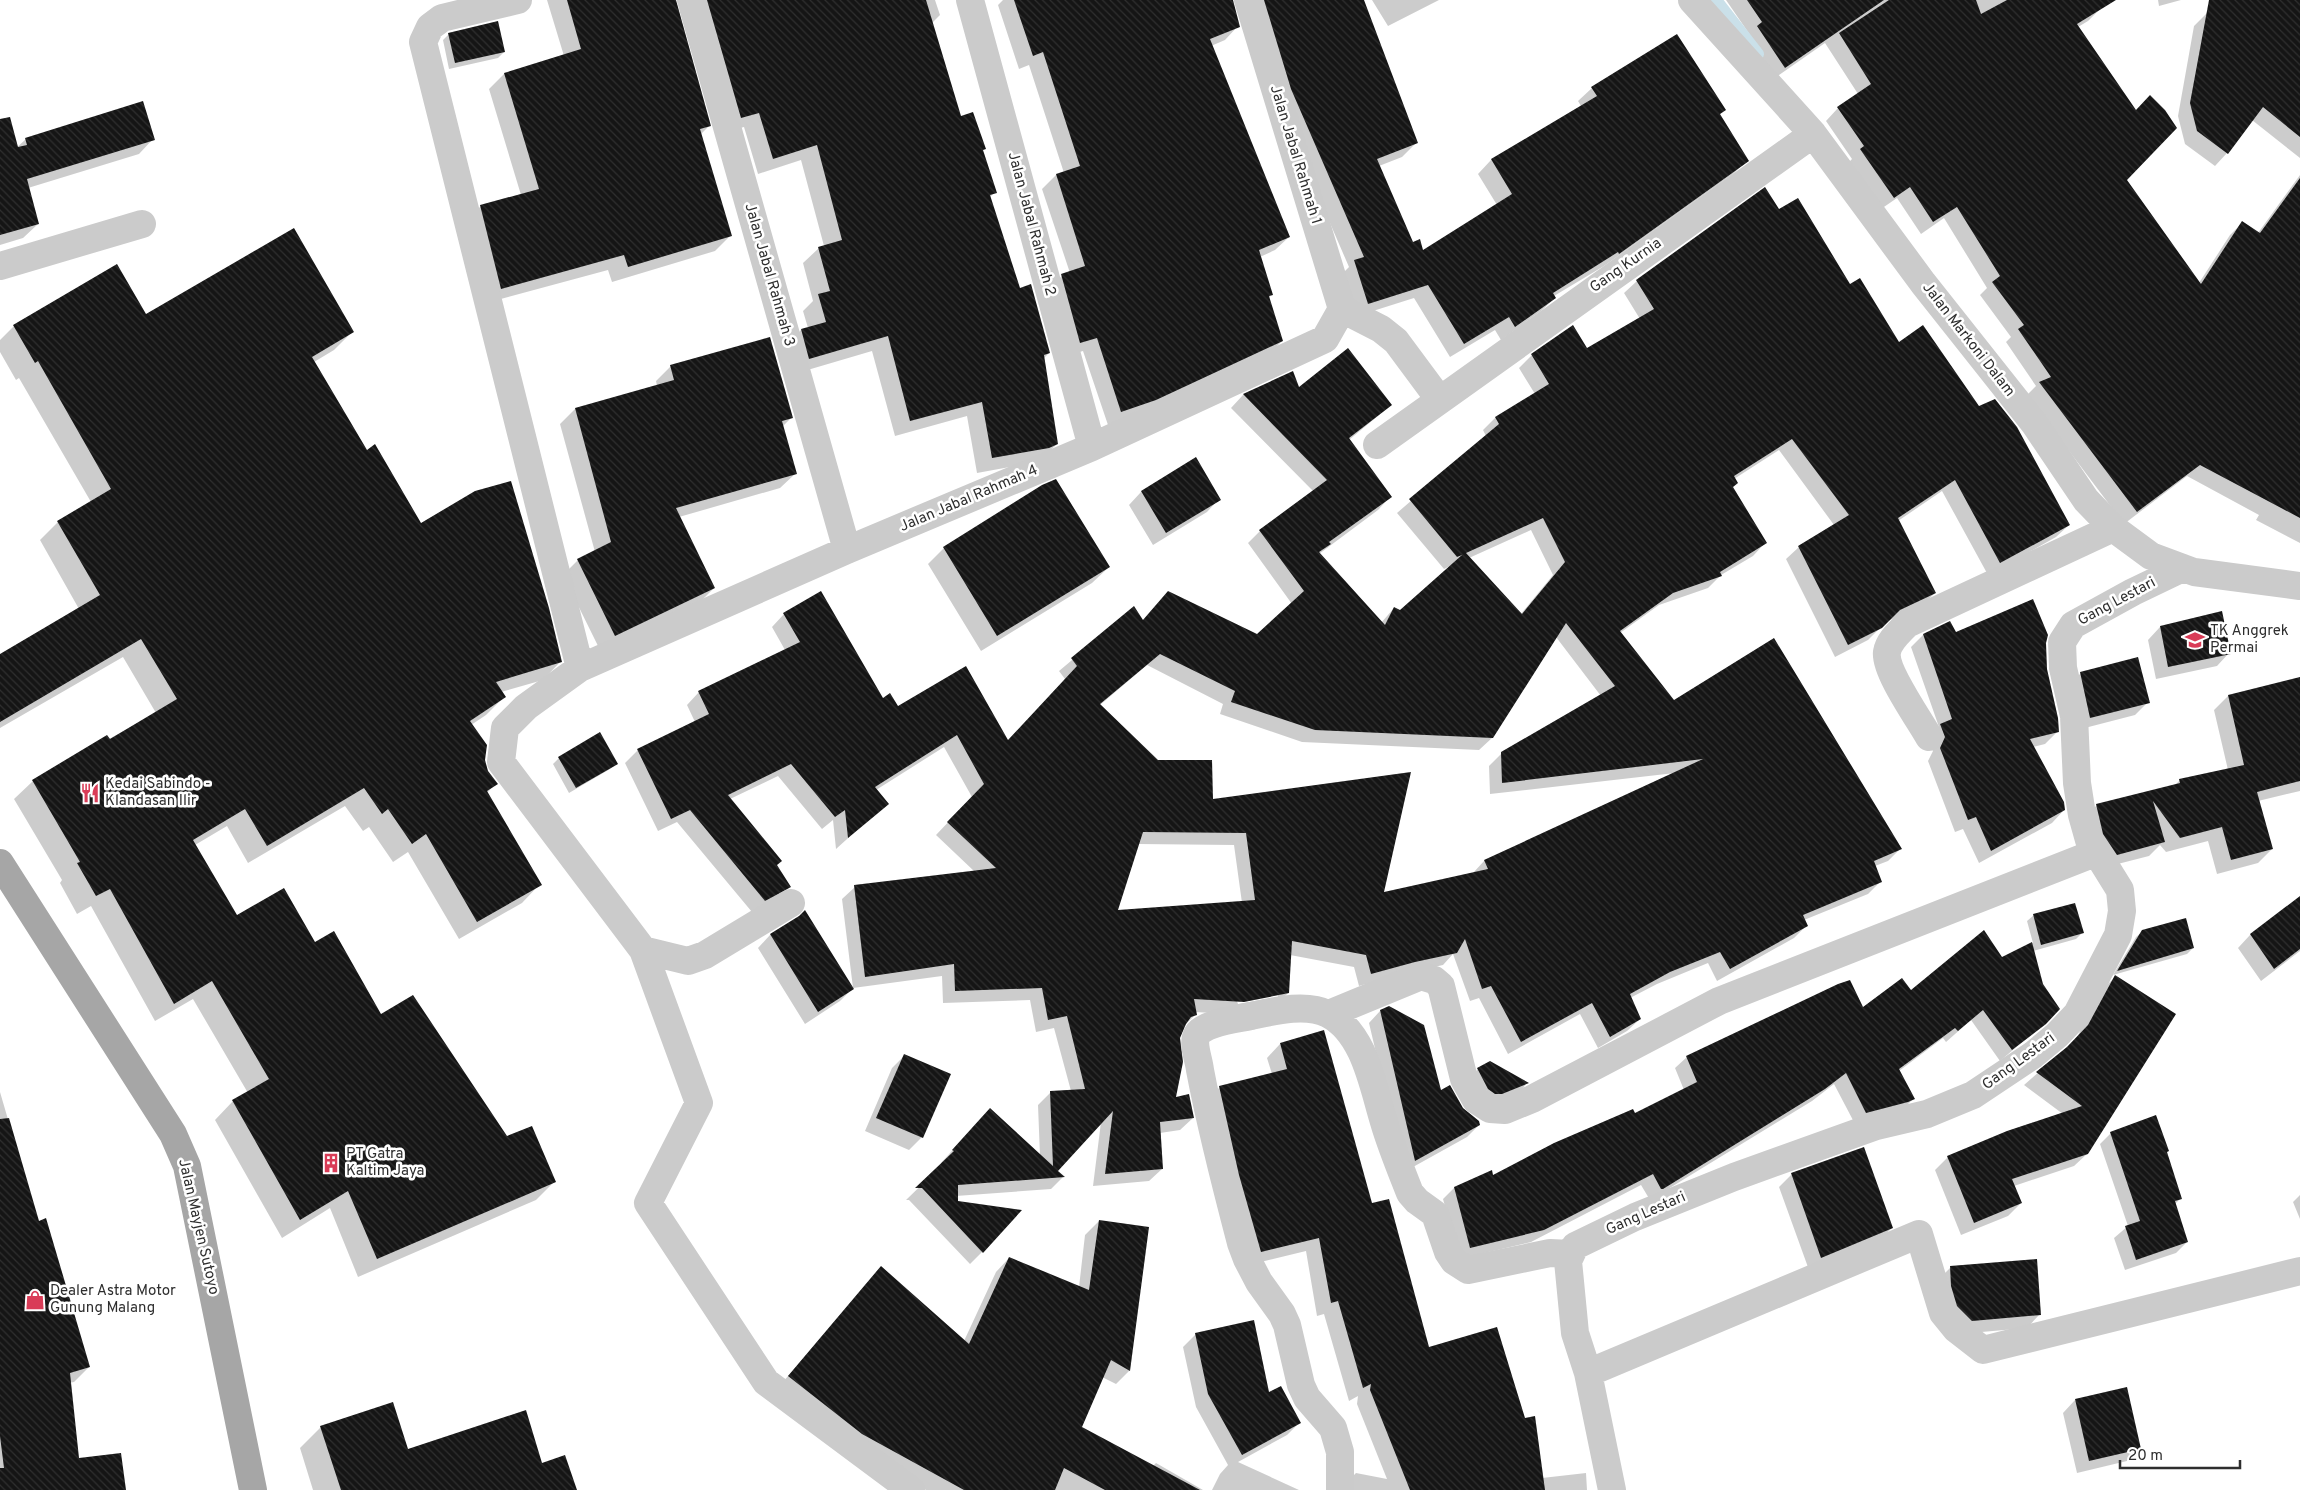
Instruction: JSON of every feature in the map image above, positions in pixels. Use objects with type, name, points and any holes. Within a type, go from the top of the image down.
[{"type":"main road","name":"Jalan Mayjen Sutoyo","points":[[0,863],[173,1134],[187,1166],[253,1490]]},
{"type":"street","points":[[518,0],[442,18],[430,27],[423,42],[580,668]]},
{"type":"street","name":"Jalan Jabal Rahmah 3","points":[[691,0],[847,550]]},
{"type":"street","name":"Jalan Jabal Rahmah 2","points":[[970,0],[1092,447]]},
{"type":"street","name":"Jalan Jabal Rahmah 1","points":[[1248,0],[1342,309]]},
{"type":"street","name":"Jalan Markoni Dalam","points":[[1692,0],[1813,134],[1923,283],[2034,423],[2086,500],[2113,528],[2151,556],[2194,572],[2300,586]]},
{"type":"street","name":"Gang Kurnia","points":[[1377,445],[1813,134]]},
{"type":"street","points":[[0,266],[142,224]]},
{"type":"street","points":[[1342,309],[1381,329],[1396,341],[1439,399]]},
{"type":"street","name":"Jalan Jabal Rahmah 4","points":[[911,1490],[766,1382],[648,1203],[699,1103],[643,950],[501,762],[505,728],[526,706],[580,668],[847,550],[1092,447],[1325,339],[1342,309]]},
{"type":"street","points":[[1929,737],[1887,666],[1887,650],[1894,637],[1908,624],[2113,528]]},
{"type":"street","name":"Gang Lestari","points":[[1571,1254],[1575,1246],[1635,1217],[1734,1177],[1876,1126],[1927,1114],[1972,1095],[2033,1055],[2057,1035],[2077,1014],[2118,935],[2122,912],[2120,890],[2095,853],[2089,840],[2078,790],[2074,716],[2063,668],[2062,642],[2073,625],[2133,592],[2183,568]]},
{"type":"street","points":[[1329,1014],[1421,976],[1434,980],[1441,986],[1464,1079],[1476,1100],[1490,1109],[1505,1110],[1532,1099],[1718,1001],[2095,853]]},
{"type":"street","points":[[643,950],[688,961],[705,955],[792,903]]},
{"type":"street","points":[[1340,1490],[1340,1452],[1333,1428],[1307,1398],[1287,1324],[1255,1274],[1242,1243],[1205,1094],[1195,1044],[1196,1036],[1204,1028],[1279,1010],[1314,1009],[1329,1014],[1348,1032],[1367,1064],[1384,1123],[1410,1193],[1435,1214],[1448,1252],[1454,1261],[1468,1270],[1550,1253],[1571,1254],[1568,1267],[1575,1333],[1588,1373],[1612,1490]]},
{"type":"street","points":[[1588,1373],[1919,1234],[1943,1314],[1956,1329],[1983,1350],[2300,1272]]},
{"type":"building","points":[[567,0],[676,0],[711,126],[700,129],[732,236],[628,267],[624,255],[501,289],[480,205],[539,189],[504,73],[581,49]]},
{"type":"building","points":[[707,0],[926,0],[961,116],[973,112],[986,149],[983,150],[997,193],[990,195],[1020,288],[1031,284],[1050,353],[1044,355],[1058,444],[1049,448],[992,458],[982,402],[910,421],[888,336],[809,359],[801,329],[826,322],[818,294],[830,291],[818,247],[842,240],[817,145],[773,159],[759,113],[741,118]]},
{"type":"building","points":[[1014,0],[1233,0],[1240,27],[1210,39],[1290,237],[1259,250],[1273,295],[1269,296],[1283,341],[1156,400],[1121,412],[1097,338],[1080,343],[1061,274],[1085,266],[1056,174],[1080,166],[1043,52],[1033,56]]},
{"type":"building","points":[[1264,0],[1364,0],[1418,143],[1377,159],[1413,242],[1420,239],[1423,250],[1512,194],[1491,159],[1597,96],[1591,87],[1677,34],[1726,110],[1720,114],[1749,161],[1619,254],[1618,252],[1553,293],[1556,298],[1515,327],[1509,317],[1464,344],[1428,285],[1368,304],[1354,260],[1364,257],[1291,89]]},
{"type":"building","points":[[1747,0],[1884,0],[1785,68],[1757,26],[1762,22]]},
{"type":"building","points":[[1889,0],[1976,0],[1981,14],[2007,0],[2116,0],[2077,24],[2136,110],[2150,95],[2165,110],[2177,128],[2127,180],[2201,284],[2242,221],[2260,233],[2300,178],[2300,518],[2200,465],[2137,512],[2039,382],[2051,377],[2018,329],[2024,325],[1992,282],[2000,276],[1957,207],[1933,222],[1910,187],[1894,198],[1860,149],[1864,146],[1837,107],[1871,84],[1839,33]]},
{"type":"building","points":[[2209,0],[2300,0],[2300,137],[2263,107],[2228,154],[2197,131],[2190,103]]},
{"type":"building","points":[[498,21],[505,52],[455,63],[448,33]]},
{"type":"building","points":[[143,101],[155,140],[27,179],[39,224],[0,235],[0,119],[10,117],[18,147],[27,145],[25,138]]},
{"type":"building","points":[[1765,187],[1779,209],[1798,198],[1850,284],[1860,278],[1899,342],[1923,325],[1979,406],[1995,399],[2017,427],[2070,525],[2000,563],[1955,480],[1898,518],[1936,593],[1900,610],[1882,628],[1848,645],[1798,546],[1849,515],[1792,439],[1734,476],[1738,483],[1733,487],[1767,543],[1720,572],[1722,576],[1673,593],[1620,631],[1674,700],[1774,638],[1902,849],[1874,861],[1882,882],[1803,915],[1808,926],[1730,969],[1720,952],[1670,972],[1630,994],[1641,1019],[1610,1037],[1592,1003],[1521,1042],[1491,986],[1482,989],[1465,939],[1457,953],[1371,974],[1366,955],[1292,941],[1289,993],[1244,1002],[1194,999],[1197,1015],[1191,1017],[1180,1038],[1183,1062],[1176,1097],[1189,1094],[1194,1118],[1160,1122],[1163,1169],[1105,1174],[1113,1111],[1058,1171],[1065,1177],[958,1185],[958,1201],[1022,1210],[983,1253],[922,1188],[915,1188],[954,1151],[952,1150],[990,1108],[1053,1166],[1050,1091],[1085,1089],[1067,1016],[1048,1020],[1042,988],[955,991],[954,964],[865,977],[854,885],[996,868],[947,822],[984,784],[957,735],[875,787],[889,804],[848,838],[845,810],[835,817],[791,764],[728,795],[782,861],[777,865],[791,887],[765,901],[690,810],[671,819],[637,749],[709,714],[698,691],[800,642],[783,613],[821,591],[883,698],[890,693],[898,706],[966,666],[1008,740],[1077,666],[1071,658],[1134,606],[1143,620],[1168,591],[1257,634],[1304,591],[1259,530],[1327,480],[1243,394],[1293,371],[1299,387],[1348,348],[1392,405],[1349,438],[1392,497],[1329,542],[1331,544],[1319,552],[1385,625],[1394,607],[1400,610],[1462,555],[1457,557],[1409,499],[1499,424],[1495,417],[1549,384],[1531,354],[1573,325],[1587,348],[1654,309],[1636,280]],"holes":[[[1543,518],[1565,562],[1522,614],[1466,553]],[[1566,623],[1615,686],[1501,752],[1502,783],[1703,759],[1484,860],[1488,869],[1384,892],[1411,772],[1213,799],[1212,760],[1158,760],[1100,704],[1160,654],[1235,691],[1231,702],[1315,730],[1493,738]],[[1143,832],[1246,833],[1255,900],[1118,910]]]},
{"type":"building","points":[[294,228],[354,332],[312,357],[367,450],[375,444],[421,523],[475,491],[511,481],[549,608],[562,662],[496,682],[506,697],[470,721],[487,745],[485,760],[488,771],[498,784],[487,791],[542,885],[477,922],[426,834],[412,844],[388,809],[382,814],[364,788],[267,846],[245,809],[193,840],[237,915],[284,888],[315,942],[334,931],[381,1014],[413,995],[507,1136],[532,1126],[556,1182],[377,1259],[348,1191],[300,1220],[232,1100],[269,1079],[212,981],[174,1004],[110,889],[96,896],[77,863],[80,862],[32,780],[107,735],[110,739],[177,699],[141,639],[0,722],[0,654],[100,595],[57,521],[111,489],[38,361],[35,363],[13,325],[117,264],[146,314]]},
{"type":"building","points":[[770,337],[793,418],[782,421],[797,474],[676,508],[715,588],[615,636],[577,559],[611,542],[575,408],[674,380],[670,365]]},
{"type":"building","points":[[1196,457],[1221,500],[1166,533],[1141,491]]},
{"type":"building","points":[[1056,479],[1110,567],[997,636],[943,547],[1042,485]]},
{"type":"building","points":[[2033,599],[2048,635],[2046,643],[2047,669],[2058,718],[2059,732],[2030,739],[2064,802],[2065,810],[1991,851],[1976,817],[1968,820],[1940,748],[1945,737],[1940,724],[1952,719],[1923,634],[1950,621],[1956,632]]},
{"type":"building","name":"TK Anggrek Permai","points":[[2222,611],[2231,654],[2168,667],[2160,626]]},
{"type":"building","points":[[2138,657],[2150,703],[2090,718],[2080,672]]},
{"type":"building","points":[[2300,677],[2300,781],[2257,792],[2273,849],[2231,860],[2222,827],[2180,838],[2153,801],[2165,842],[2117,855],[2103,834],[2096,804],[2180,783],[2179,779],[2244,765],[2228,695]]},
{"type":"building","points":[[600,732],[618,764],[576,788],[558,757]]},
{"type":"building","points":[[2300,896],[2300,949],[2274,969],[2250,934]]},
{"type":"building","points":[[2075,903],[2084,933],[2041,945],[2033,914]]},
{"type":"building","points":[[805,910],[854,989],[818,1012],[770,934],[799,916]]},
{"type":"building","points":[[2186,918],[2194,948],[2117,971],[2142,930]]},
{"type":"building","points":[[1984,930],[2002,957],[2032,942],[2043,984],[2060,1009],[2046,1024],[2012,1050],[1983,1010],[1958,1031],[1955,1028],[1899,1069],[1915,1099],[1866,1113],[1846,1073],[1825,1089],[1663,1189],[1661,1189],[1653,1174],[1544,1230],[1470,1248],[1454,1187],[1492,1170],[1493,1175],[1554,1143],[1633,1109],[1635,1113],[1697,1082],[1686,1056],[1838,984],[1850,980],[1863,1007],[1902,978],[1911,990]]},
{"type":"building","points":[[2115,975],[2176,1014],[2088,1154],[2012,1179],[2022,1203],[1974,1223],[1947,1156],[2007,1131],[2082,1106],[2036,1072],[2067,1047],[2088,1025]]},
{"type":"building","points":[[1389,1006],[1424,1025],[1441,1090],[1450,1085],[1463,1108],[1479,1121],[1480,1125],[1415,1161],[1380,1010]]},
{"type":"building","points":[[1324,1030],[1372,1203],[1389,1199],[1429,1347],[1497,1327],[1525,1418],[1535,1416],[1545,1490],[1410,1490],[1370,1390],[1371,1384],[1363,1388],[1338,1301],[1331,1303],[1319,1238],[1261,1252],[1239,1175],[1219,1086],[1287,1069],[1280,1043]]},
{"type":"building","points":[[904,1054],[951,1074],[923,1138],[876,1118]]},
{"type":"building","points":[[1490,1061],[1529,1083],[1502,1094],[1495,1094],[1488,1089],[1477,1068]]},
{"type":"building","points":[[2156,1115],[2169,1151],[2167,1152],[2182,1199],[2175,1201],[2188,1242],[2136,1260],[2125,1226],[2140,1221],[2110,1132]]},
{"type":"building","points":[[9,1118],[39,1221],[46,1218],[90,1367],[70,1373],[79,1458],[121,1453],[126,1490],[0,1490],[0,1468],[4,1468],[0,1436],[0,1119]]},
{"type":"building","points":[[1864,1147],[1893,1228],[1821,1258],[1791,1173]]},
{"type":"building","points":[[1099,1220],[1149,1227],[1130,1371],[1111,1360],[1082,1427],[1200,1490],[1105,1490],[1064,1468],[1055,1490],[964,1490],[862,1434],[788,1376],[881,1266],[969,1344],[1009,1257],[1089,1290]]},
{"type":"building","points":[[2037,1259],[2041,1315],[1972,1321],[1957,1306],[1951,1286],[1950,1266]]},
{"type":"building","points":[[1254,1320],[1269,1392],[1281,1386],[1301,1423],[1242,1455],[1208,1394],[1195,1333]]},
{"type":"building","points":[[2127,1387],[2141,1449],[2089,1461],[2075,1399]]},
{"type":"building","points":[[393,1402],[408,1449],[526,1410],[542,1463],[565,1455],[577,1490],[341,1490],[320,1426]]},
{"type":"waterway","points":[[1716,0],[1758,54]]},
{"type":"place","name":"TK Anggrek Permai","points":[[2195,640]]},
{"type":"place","name":"Kedai Sabindo - Klandasan Ilir","points":[[90,793]]},
{"type":"place","name":"PT Gatra Kaltim Jaya","points":[[331,1163]]},
{"type":"place","name":"Dealer Astra Motor Gunung Malang","points":[[35,1300]]}]
